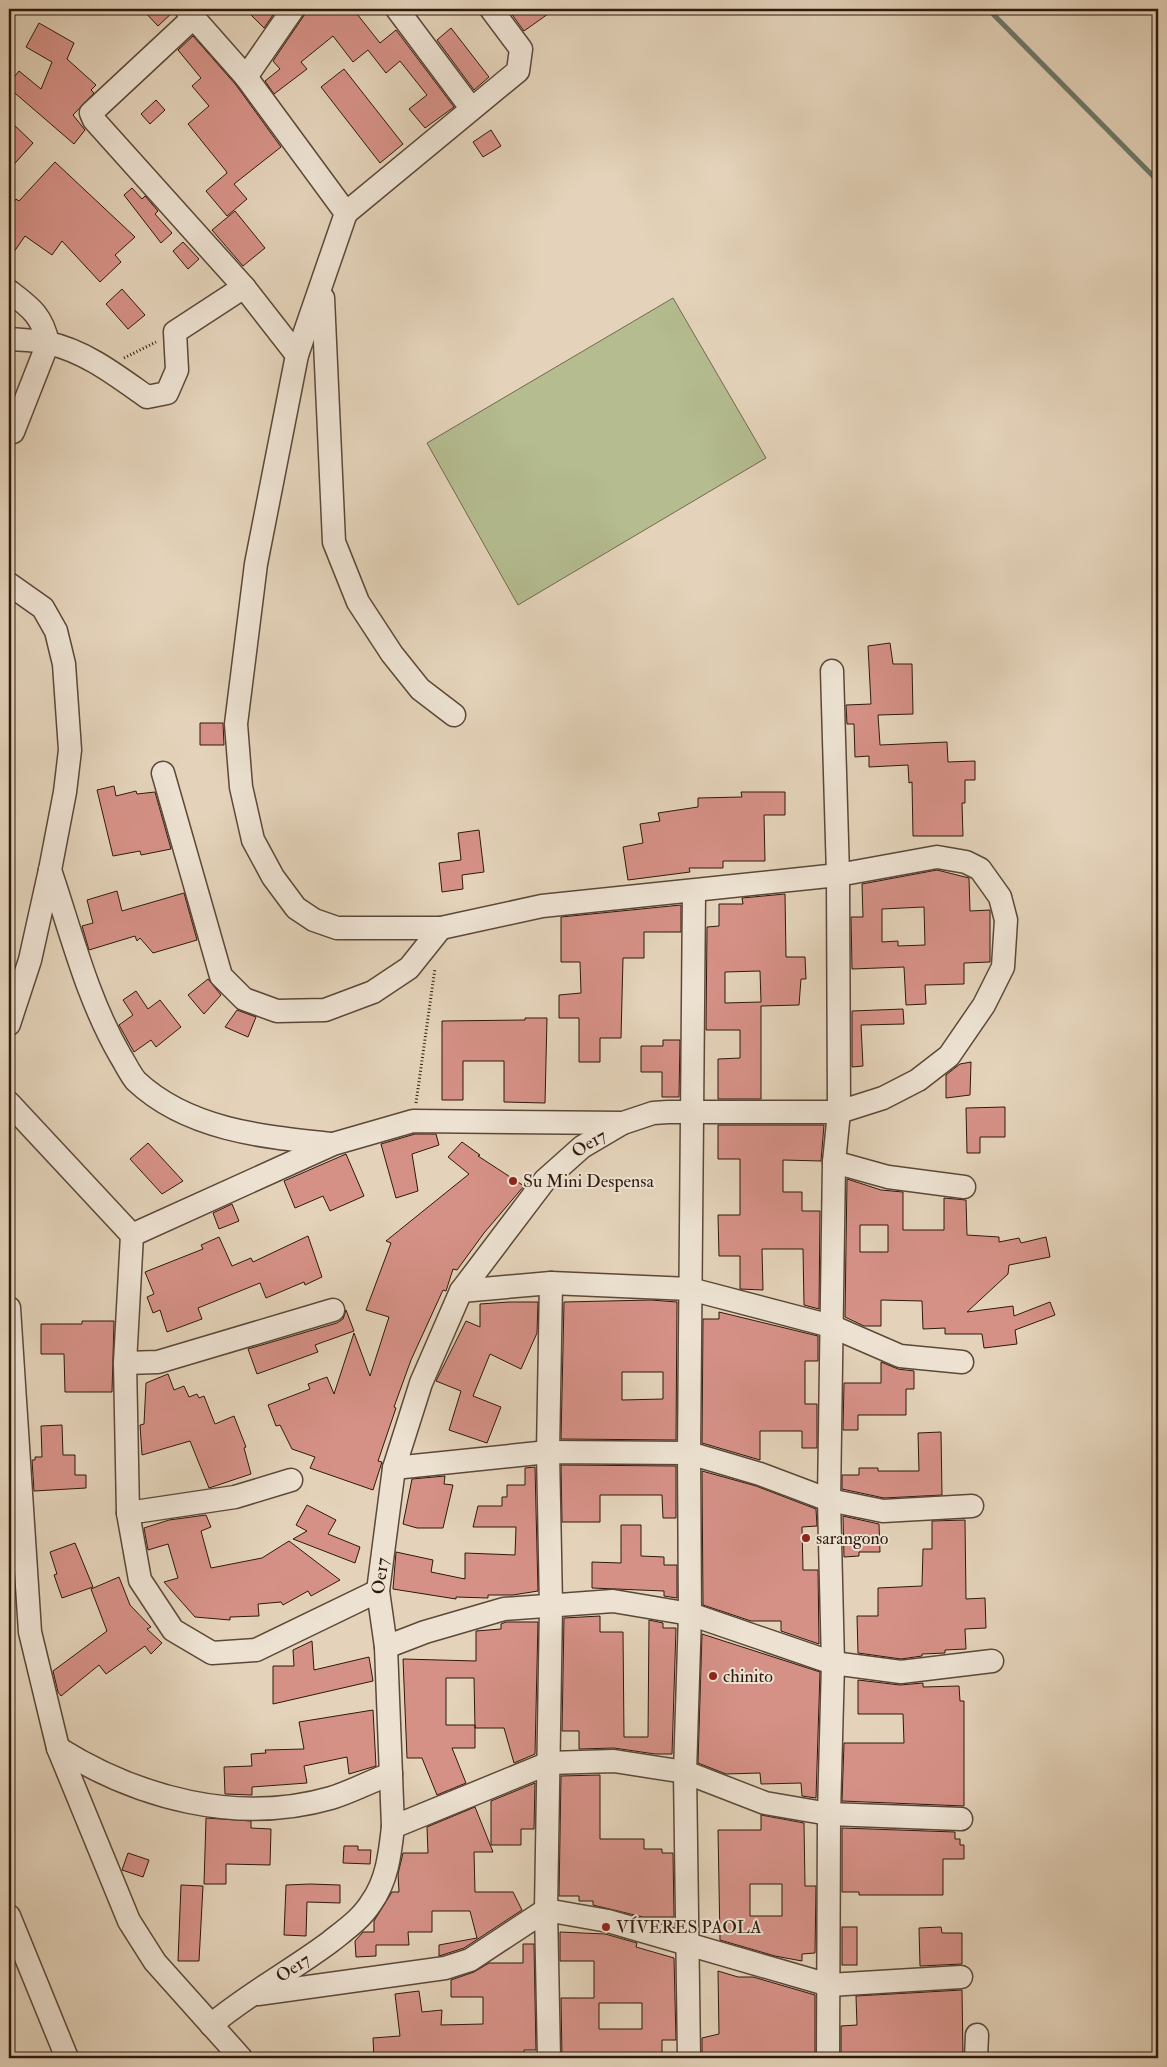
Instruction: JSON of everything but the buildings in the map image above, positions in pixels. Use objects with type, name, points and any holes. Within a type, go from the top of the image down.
[{"type":"street","points":[[246,77],[293,9]]},
{"type":"street","points":[[397,9],[471,108]]},
{"type":"street","points":[[132,1235],[333,1144],[413,1120],[623,1124],[653,1113],[692,1111],[839,1112],[883,1098],[918,1080],[949,1056],[984,1005],[1003,967],[1006,920],[1000,897],[980,869],[966,862],[937,857],[838,875],[694,892],[542,906],[441,928],[337,928],[314,920],[296,908],[273,877],[254,840],[241,787],[236,724],[256,564],[297,355],[346,213],[471,108],[513,77],[520,63],[521,49],[491,9]]},
{"type":"street","points":[[297,355],[244,287],[94,120],[90,113],[190,13],[246,77],[346,213]]},
{"type":"street","points":[[9,339],[48,343],[71,350],[106,368],[147,398],[166,393],[177,370],[175,332],[244,287]]},
{"type":"street","points":[[322,287],[334,542],[358,602],[392,654],[420,689],[454,715]]},
{"type":"street","points":[[9,291],[35,311],[45,331],[48,343],[10,431]]},
{"type":"street","points":[[9,584],[28,595],[44,608],[56,631],[64,664],[70,750],[65,792],[30,960],[9,1024]]},
{"type":"street","points":[[828,2058],[829,1814],[833,1663],[829,1500],[831,1326],[834,1162],[839,1112],[838,875],[832,671]]},
{"type":"street","points":[[163,773],[221,976],[244,999],[277,1011],[325,1010],[373,992],[409,968],[441,928]]},
{"type":"street","points":[[50,870],[91,993],[113,1042],[135,1080],[170,1106],[211,1123],[260,1136],[333,1144]]},
{"type":"street","points":[[689,2058],[685,1772],[690,1614],[689,1453],[694,892]]},
{"type":"street","points":[[9,1103],[132,1235],[125,1363],[128,1513],[140,1580],[173,1630],[212,1652],[256,1650],[378,1591]]},
{"type":"street","name":"Oe17","points":[[211,2025],[312,1955],[354,1923],[371,1904],[384,1879],[390,1854],[393,1827],[386,1647],[378,1591],[394,1468],[421,1383],[461,1291],[545,1180],[582,1147],[623,1124]]},
{"type":"street","points":[[834,1162],[888,1177],[964,1187]]},
{"type":"street","points":[[549,2058],[546,1910],[551,1606],[548,1452],[551,1283]]},
{"type":"street","points":[[461,1291],[551,1283],[690,1289],[831,1326],[900,1356],[962,1362]]},
{"type":"street","points":[[9,1308],[30,1632],[58,1748],[129,1921],[155,1962],[220,2037],[241,2058]]},
{"type":"street","points":[[125,1363],[166,1360],[333,1310]]},
{"type":"street","points":[[394,1468],[548,1452],[689,1453],[760,1474],[829,1500],[883,1511],[972,1506]]},
{"type":"street","points":[[128,1513],[235,1497],[291,1480]]},
{"type":"street","points":[[386,1647],[425,1632],[504,1609],[613,1601],[690,1614],[833,1663],[901,1672],[992,1661]]},
{"type":"street","points":[[58,1748],[103,1775],[164,1798],[252,1809],[294,1805],[331,1798],[391,1774]]},
{"type":"street","points":[[393,1827],[549,1763],[614,1761],[685,1772],[765,1804],[829,1814],[961,1820]]},
{"type":"street","points":[[252,1995],[445,1968],[470,1960],[546,1910],[608,1921],[829,1985],[961,1977]]},
{"type":"street","points":[[9,1916],[66,2058]]},
{"type":"street","points":[[976,2058],[977,2035]]},
{"type":"path","points":[[106,368],[175,332]]},
{"type":"path","points":[[413,1120],[435,967]]},
{"type":"green space","points":[[673,298],[766,458],[518,605],[427,443]]},
{"type":"waterway","points":[[988,9],[1158,181]]},
{"type":"place","name":"Su Mini Despensa","points":[[513,1181]]},
{"type":"place","name":"sarangono","points":[[806,1538]]},
{"type":"place","name":"chinito","points":[[713,1676]]},
{"type":"place","name":"VÍVERES PAOLA","points":[[606,1927]]}]
